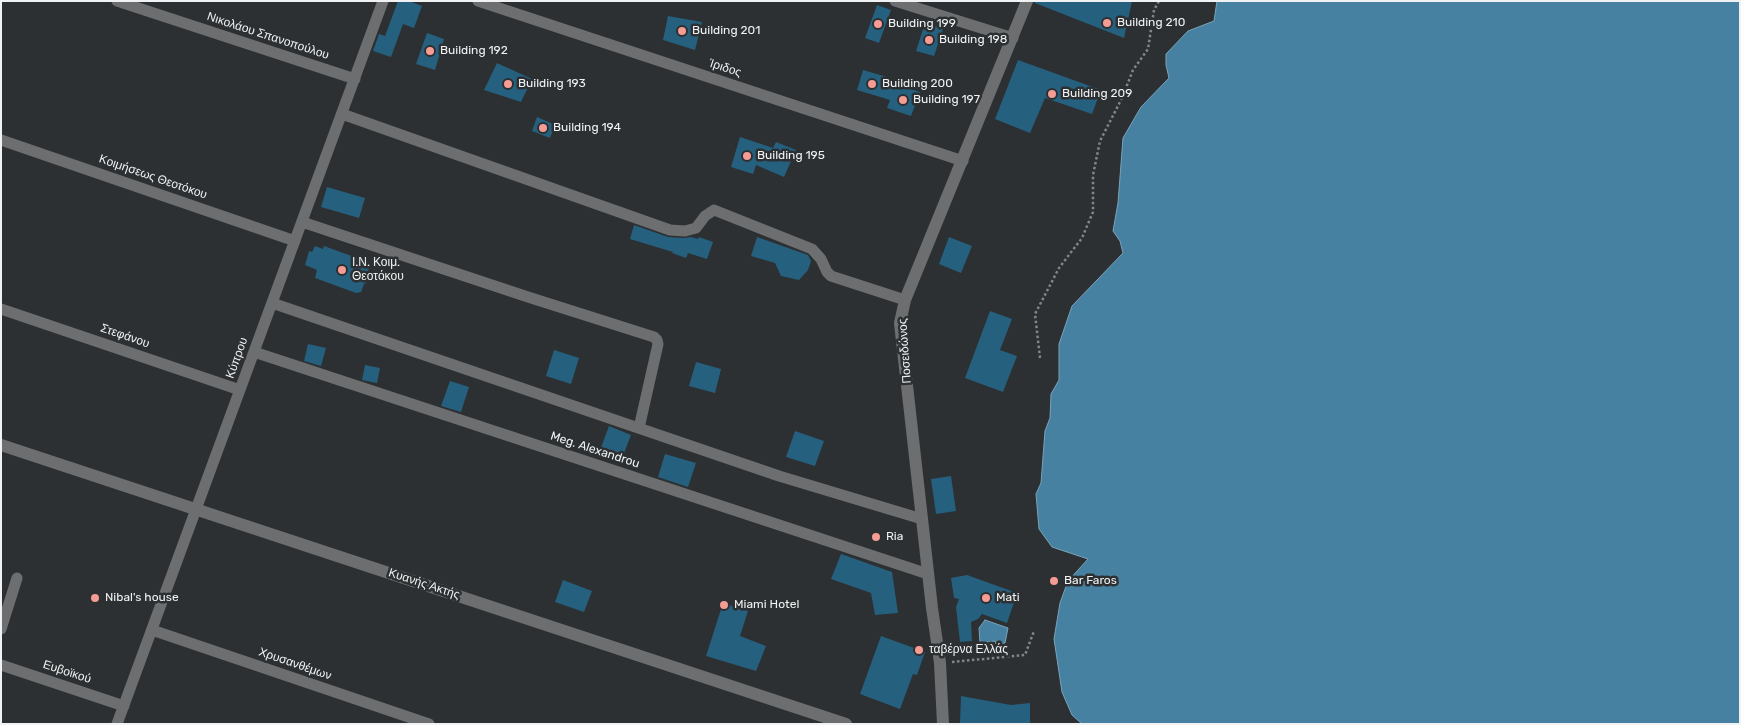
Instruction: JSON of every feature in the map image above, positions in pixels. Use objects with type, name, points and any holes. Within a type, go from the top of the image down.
[{"type":"street","name":"Νικολάου Σπανοπούλου","points":[[116,1],[355,79]]},
{"type":"street","name":"Κύπρου","points":[[117,724],[383,1]]},
{"type":"street","name":"Ίριδος","points":[[478,1],[963,161]]},
{"type":"street","points":[[895,1],[1012,38]]},
{"type":"street","name":"Ποσειδώνος","points":[[943,724],[940,663],[928,574],[900,323],[905,300],[1027,1]]},
{"type":"street","points":[[342,114],[670,230],[686,231],[696,228],[705,216],[714,210],[812,249],[821,259],[831,276],[905,300]]},
{"type":"street","name":"Κοιμήσεως Θεοτόκου","points":[[1,140],[295,241]]},
{"type":"street","points":[[302,222],[654,337],[658,344],[639,428]]},
{"type":"street","points":[[272,303],[778,476],[922,518]]},
{"type":"street","name":"Στεφάνου","points":[[1,309],[240,390]]},
{"type":"street","name":"Meg. Alexandrou","points":[[254,352],[928,574]]},
{"type":"street","name":"Κυανής Ακτής","points":[[1,445],[846,724]]},
{"type":"street","points":[[1,629],[17,578]]},
{"type":"street","name":"Χρυσανθέμων","points":[[152,630],[429,724]]},
{"type":"street","name":"Ευβοϊκού","points":[[1,665],[124,706]]},
{"type":"path","points":[[1040,358],[1035,314],[1059,268],[1082,238],[1093,212],[1093,175],[1100,141],[1122,98],[1133,70],[1148,49],[1154,10],[1159,1]]},
{"type":"path","points":[[940,663],[1025,655],[1034,631]]},
{"type":"water","points":[[1217,1],[1740,1],[1740,724],[1082,724],[1072,715],[1062,692],[1054,639],[1060,603],[1068,581],[1088,559],[1052,547],[1039,529],[1036,494],[1041,483],[1045,431],[1050,418],[1051,394],[1059,380],[1059,344],[1072,306],[1123,253],[1120,241],[1113,231],[1118,203],[1123,138],[1141,107],[1169,78],[1166,54],[1188,31],[1214,21]]},
{"type":"water","points":[[985,620],[1008,628],[1005,643],[996,644],[995,641],[980,643],[979,628]]},
{"type":"building","points":[[398,1],[409,1],[422,6],[414,28],[403,24],[391,57],[373,51],[379,34],[385,36]]},
{"type":"building","name":"Building 210","points":[[1035,1],[1132,1],[1124,38],[1035,3]]},
{"type":"building","name":"Building 199","points":[[877,5],[891,10],[879,43],[865,38]]},
{"type":"building","name":"Building 201","points":[[668,16],[702,22],[695,50],[663,40]]},
{"type":"building","name":"Building 198","points":[[925,23],[943,29],[934,56],[916,51]]},
{"type":"building","name":"Building 192","points":[[427,33],[444,39],[435,70],[416,64]]},
{"type":"building","name":"Building 209","points":[[1018,60],[1101,90],[1092,114],[1045,98],[1030,133],[995,119]]},
{"type":"building","name":"Building 193","points":[[497,63],[532,79],[521,102],[484,90]]},
{"type":"building","points":[[863,70],[887,77],[886,81],[920,92],[911,116],[887,108],[890,100],[857,90]]},
{"type":"building","name":"Building 194","points":[[537,117],[555,125],[550,138],[532,131]]},
{"type":"building","points":[[740,137],[773,148],[776,142],[796,150],[784,177],[756,165],[753,174],[731,167]]},
{"type":"building","points":[[327,187],[365,198],[359,218],[321,207]]},
{"type":"building","points":[[634,225],[668,237],[691,237],[698,239],[699,237],[713,242],[707,259],[688,253],[686,258],[673,252],[630,239]]},
{"type":"building","points":[[757,237],[808,255],[811,261],[808,270],[799,280],[781,276],[775,263],[751,256]]},
{"type":"building","points":[[949,237],[972,246],[961,273],[939,264]]},
{"type":"building","name":"Ι.Ν. Κοιμ. Θεοτόκου","points":[[315,246],[323,249],[324,246],[368,262],[366,266],[369,269],[367,272],[370,280],[364,284],[361,292],[356,293],[315,278],[317,270],[305,265],[309,251],[312,252]]},
{"type":"building","points":[[990,311],[1012,319],[1000,350],[1017,356],[1003,392],[965,378]]},
{"type":"building","points":[[308,344],[326,348],[321,366],[304,361]]},
{"type":"building","points":[[554,350],[579,358],[571,384],[546,376]]},
{"type":"building","points":[[696,362],[721,369],[715,393],[689,386]]},
{"type":"building","points":[[365,365],[380,368],[377,383],[362,380]]},
{"type":"building","points":[[450,381],[469,387],[461,412],[441,406]]},
{"type":"building","points":[[609,426],[631,435],[621,461],[599,453]]},
{"type":"building","points":[[795,431],[824,441],[815,466],[786,457]]},
{"type":"building","points":[[665,454],[696,463],[688,487],[658,477]]},
{"type":"building","points":[[951,476],[956,511],[936,514],[931,479]]},
{"type":"building","points":[[841,554],[892,572],[898,613],[875,615],[871,593],[831,579]]},
{"type":"building","name":"Mati","points":[[967,575],[1017,593],[1007,623],[982,614],[978,619],[971,622],[972,641],[960,642],[956,607],[959,599],[954,598],[951,578]]},
{"type":"building","points":[[563,580],[592,591],[584,612],[555,602]]},
{"type":"building","points":[[723,603],[748,611],[740,636],[766,646],[756,671],[706,656]]},
{"type":"building","points":[[881,636],[925,652],[917,675],[913,674],[900,709],[860,694]]},
{"type":"building","points":[[961,696],[1011,705],[1030,703],[1030,724],[960,724]]},
{"type":"place","name":"Building 210","points":[[1107,23]]},
{"type":"place","name":"Building 199","points":[[878,24]]},
{"type":"place","name":"Building 201","points":[[682,31]]},
{"type":"place","name":"Building 198","points":[[929,40]]},
{"type":"place","name":"Building 192","points":[[430,51]]},
{"type":"place","name":"Building 193","points":[[508,84]]},
{"type":"place","name":"Building 200","points":[[872,84]]},
{"type":"place","name":"Building 209","points":[[1052,94]]},
{"type":"place","name":"Building 197","points":[[903,100]]},
{"type":"place","name":"Building 194","points":[[543,128]]},
{"type":"place","name":"Building 195","points":[[747,156]]},
{"type":"place","name":"Ι.Ν. Κοιμ. Θεοτόκου","points":[[342,270]]},
{"type":"place","name":"Ria","points":[[876,537]]},
{"type":"place","name":"Bar Faros","points":[[1054,581]]},
{"type":"place","name":"Nibal's house","points":[[95,598]]},
{"type":"place","name":"Mati","points":[[986,598]]},
{"type":"place","name":"Miami Hotel","points":[[724,605]]},
{"type":"place","name":"ταβέρνα Ελλάς","points":[[919,650]]}]
